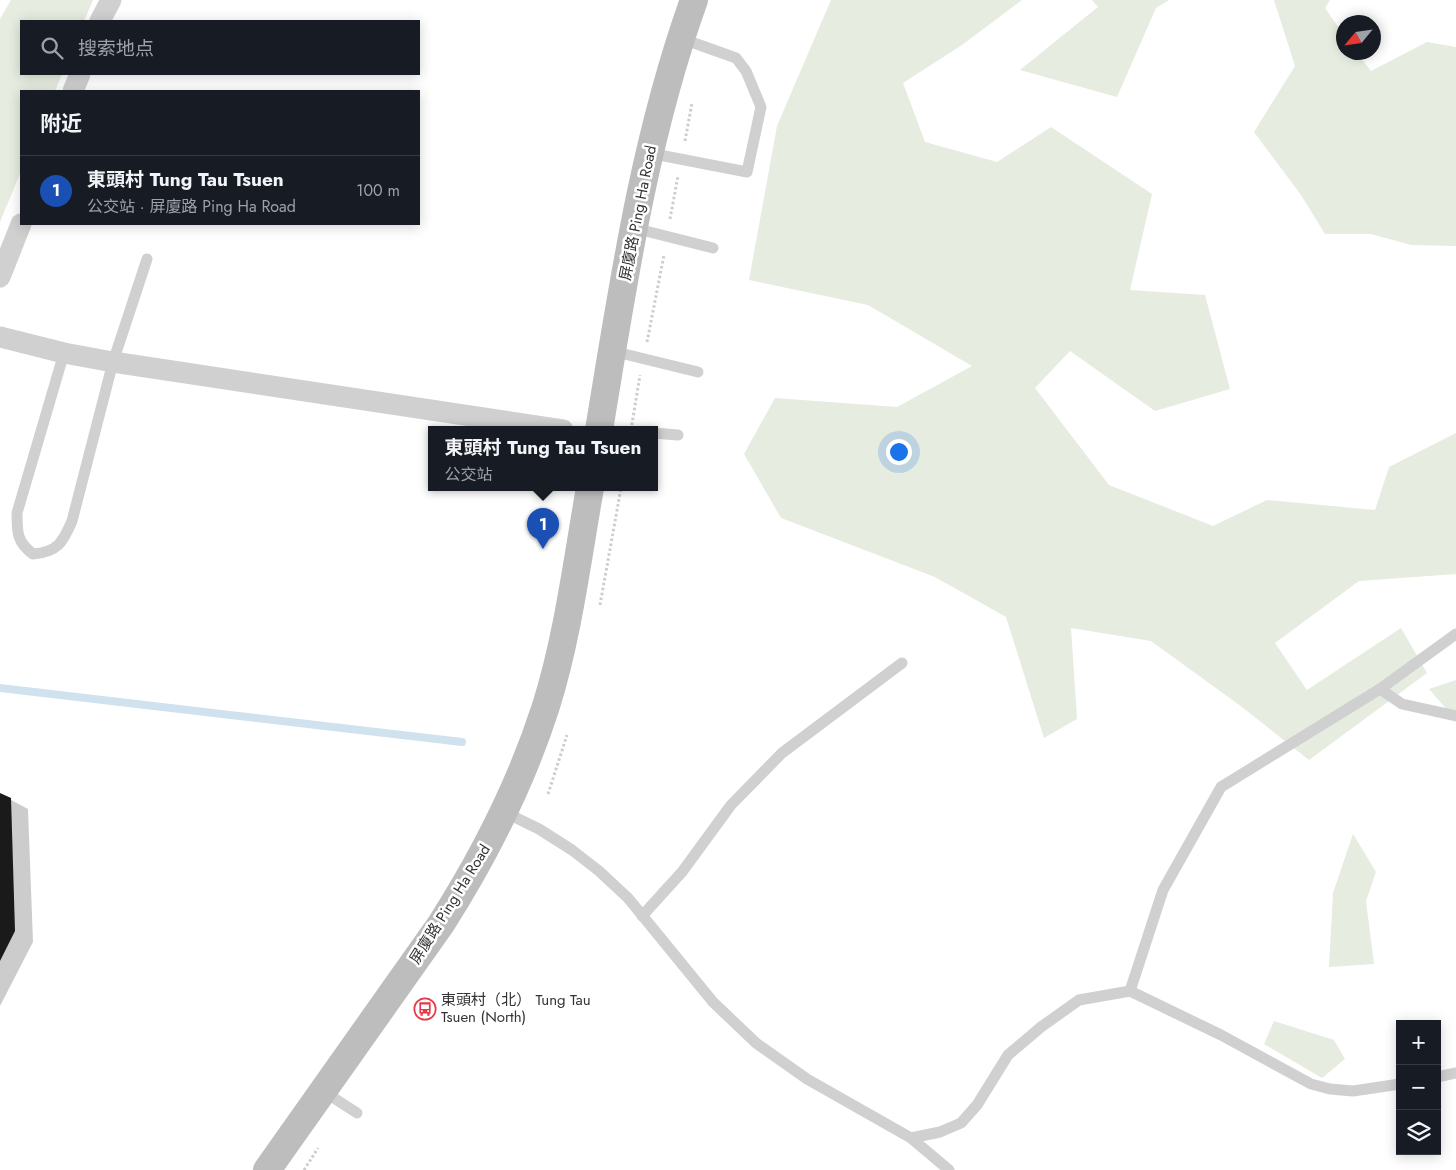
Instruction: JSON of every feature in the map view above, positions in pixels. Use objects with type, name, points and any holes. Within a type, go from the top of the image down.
[{"type":"street","points":[[101,20],[111,0]]},
{"type":"street","name":"屏廈路 Ping Ha Road","points":[[600,426],[633,227],[649,153],[680,38],[694,0]]},
{"type":"street","points":[[73,90],[80,75]]},
{"type":"street","points":[[0,277],[21,225]]},
{"type":"street","points":[[0,338],[64,354],[112,362],[537,426]]},
{"type":"street","name":"屏廈路 Ping Ha Road","points":[[267,1170],[441,924],[465,887],[504,812],[546,706],[568,618],[589,491]]},
{"type":"lane","points":[[649,153],[747,172],[761,108],[746,71],[736,58],[680,38]]},
{"type":"lane","points":[[633,227],[712,248]]},
{"type":"lane","points":[[64,354],[17,513],[17,537],[23,546],[33,554],[47,553],[63,541],[72,521],[112,362],[147,259]]},
{"type":"lane","points":[[612,351],[698,372]]},
{"type":"lane","points":[[658,433],[678,435]]},
{"type":"lane","points":[[1130,991],[1163,890],[1220,787],[1380,689],[1456,634]]},
{"type":"lane","points":[[642,916],[682,872],[731,806],[782,753],[902,663]]},
{"type":"lane","points":[[1380,689],[1402,704],[1456,716]]},
{"type":"lane","points":[[504,812],[539,829],[572,850],[599,871],[628,898],[713,1002],[756,1043],[807,1079],[911,1138],[949,1170]]},
{"type":"lane","points":[[911,1138],[940,1132],[961,1123],[977,1105],[1008,1055],[1041,1027],[1079,1000],[1130,991],[1221,1035],[1311,1084],[1330,1089],[1353,1091],[1396,1085]]},
{"type":"lane","points":[[1441,1076],[1456,1073]]},
{"type":"lane","points":[[323,1091],[357,1113]]},
{"type":"path","points":[[632,426],[694,94]]},
{"type":"shaded area","points":[[11,0],[93,0],[84,20],[20,20],[20,75],[62,75],[55,90],[20,90],[20,173],[0,222],[0,19]]},
{"type":"shaded area","points":[[831,0],[1022,0],[962,45],[903,83],[925,142],[997,162],[1051,127],[1152,194],[1130,290],[1205,295],[1230,389],[1155,411],[1070,351],[1035,388],[1109,485],[1213,526],[1267,500],[1375,510],[1389,467],[1456,433],[1456,574],[1359,581],[1275,643],[1307,690],[1401,628],[1427,673],[1309,760],[1242,707],[1151,641],[1071,628],[1077,719],[1044,738],[1006,617],[935,577],[781,518],[744,454],[775,398],[897,407],[972,366],[868,305],[749,280],[777,126]]},
{"type":"shaded area","points":[[1092,0],[1169,0],[1156,8],[1117,97],[1020,70],[1098,7]]},
{"type":"shaded area","points":[[1274,0],[1330,0],[1325,8],[1336,24],[1336,60],[1362,60],[1371,71],[1427,42],[1456,47],[1456,246],[1411,245],[1371,234],[1325,234],[1301,195],[1254,132],[1295,66]]},
{"type":"shaded area","points":[[1456,680],[1456,720],[1429,689]]},
{"type":"shaded area","points":[[1353,834],[1376,872],[1366,901],[1374,964],[1329,967],[1333,893]]},
{"type":"shaded area","points":[[1274,1021],[1334,1040],[1345,1059],[1322,1078],[1264,1044]]},
{"type":"building","points":[[0,793],[11,798],[15,931],[0,961]]},
{"type":"waterway","points":[[0,688],[462,742]]},
{"type":"place","name":"東頭村 Tung Tau Tsuen","points":[[543,549]]},
{"type":"place","name":"東頭村（北） Tung Tau Tsuen (North)","points":[[425,1009]]}]
